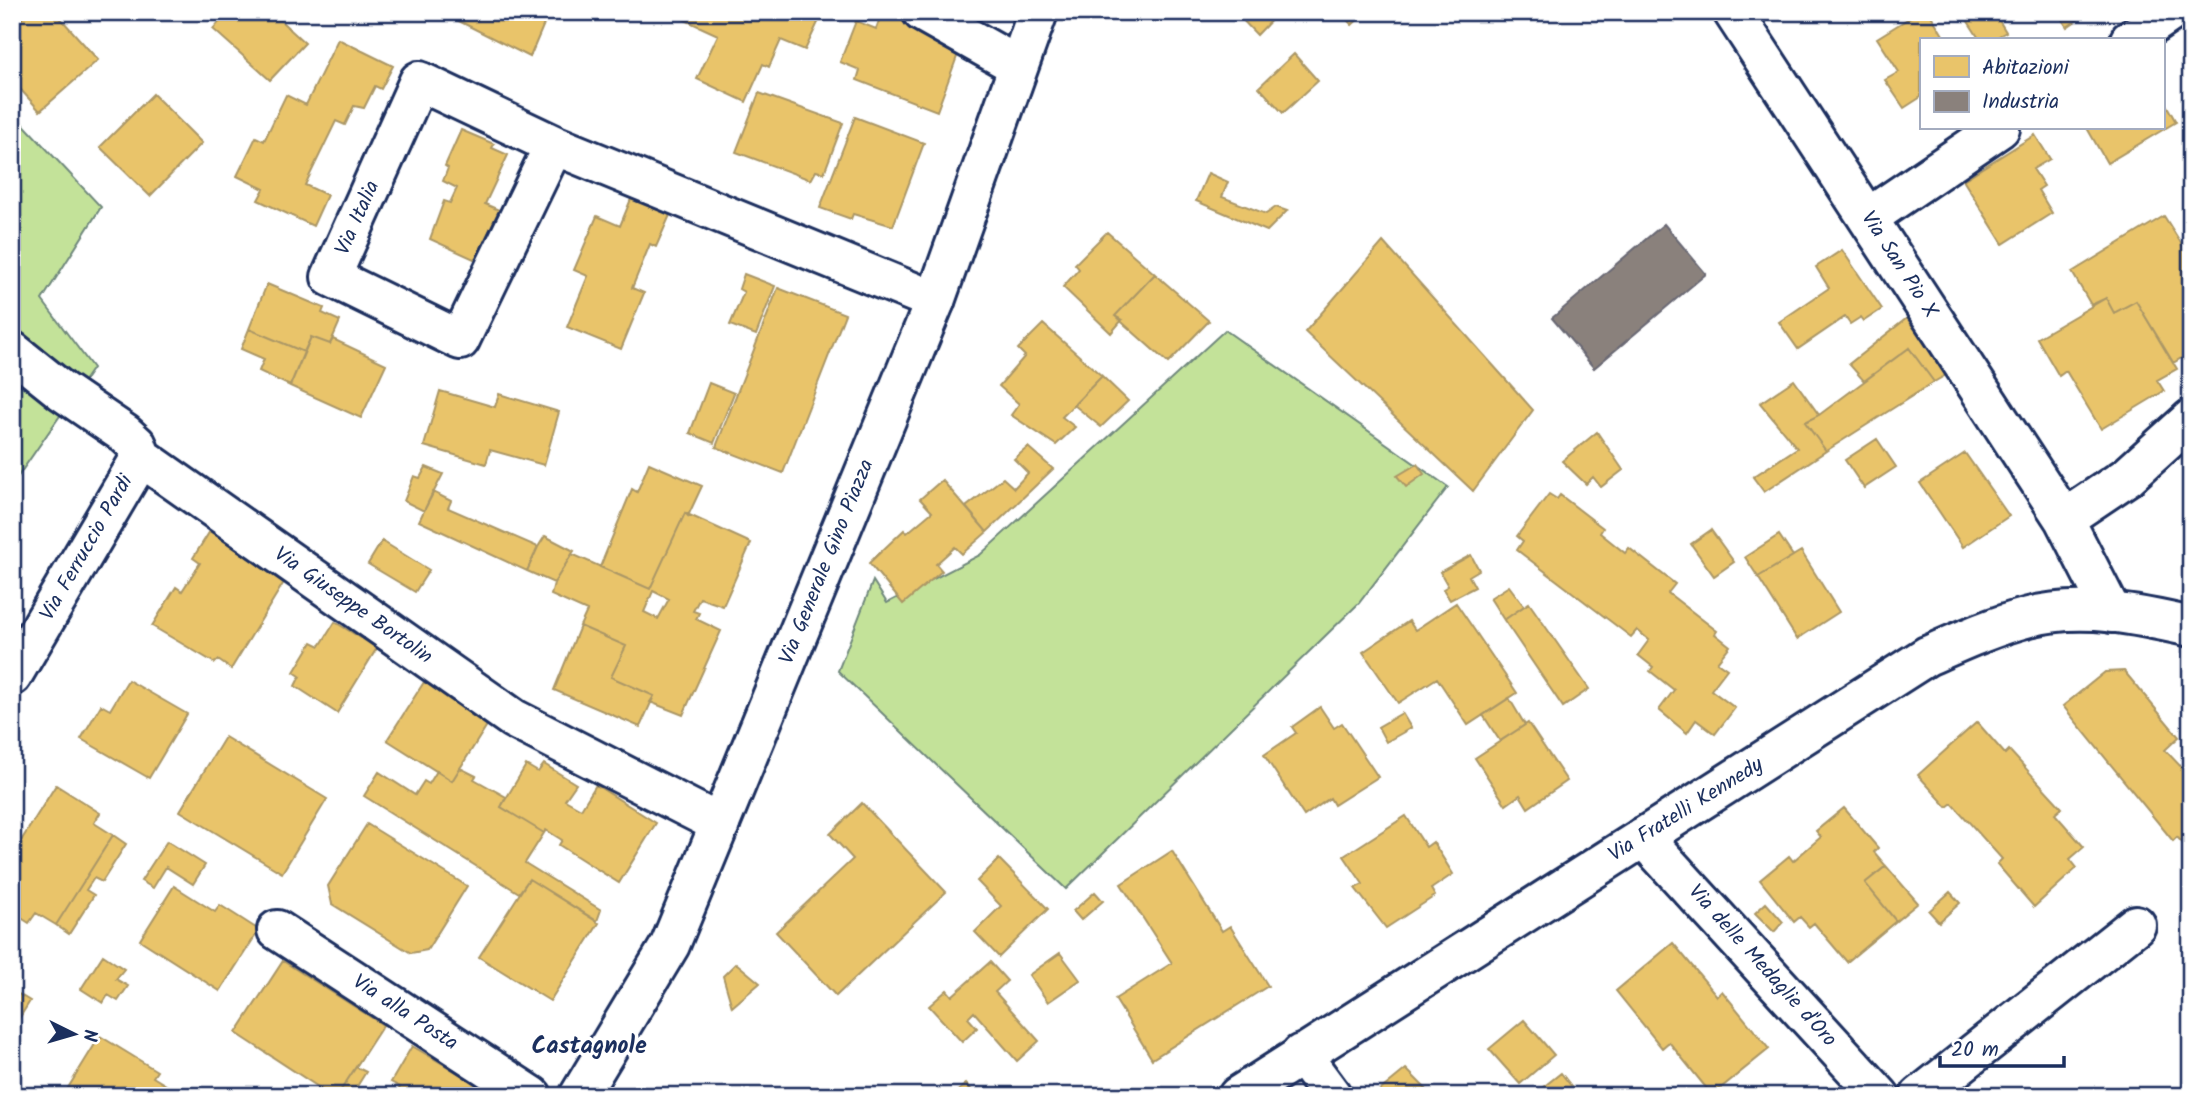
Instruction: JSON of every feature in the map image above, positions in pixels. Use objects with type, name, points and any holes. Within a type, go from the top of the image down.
[{"type":"street","points":[[922,12],[1018,66]]},
{"type":"street","name":"Via Generale Gino Piazza","points":[[579,1096],[670,945],[935,301],[1038,12]]},
{"type":"street","name":"Via San Pio X","points":[[1733,12],[2064,519],[2112,613]]},
{"type":"street","points":[[2133,38],[2171,12]]},
{"type":"street","name":"Via Italia","points":[[554,145],[460,340],[331,277],[419,81],[554,145],[935,301]]},
{"type":"street","points":[[1868,217],[1997,130]]},
{"type":"street","name":"Via Giuseppe Bortolin","points":[[12,351],[62,391],[125,434],[137,445],[141,457],[514,719],[720,824]]},
{"type":"street","points":[[2064,519],[2128,476],[2191,419]]},
{"type":"street","name":"Via Ferruccio Pardi","points":[[12,676],[141,457]]},
{"type":"street","name":"Via Fratelli Kennedy","points":[[1238,1096],[1927,656],[1979,633],[2031,616],[2078,610],[2178,624]]},
{"type":"street","name":"Via delle Medaglie d'Oro","points":[[1643,837],[1880,1096]]},
{"type":"street","points":[[1920,1096],[2136,925]]},
{"type":"street","name":"Via alla Posta","points":[[277,930],[532,1096]]},
{"type":"street","points":[[1301,1054],[1332,1096]]},
{"type":"green space","points":[[12,112],[101,207],[42,300],[93,368],[12,485]]},
{"type":"green space","points":[[1225,330],[1448,487],[1359,603],[1066,889],[838,671],[873,581],[887,603],[980,555]]},
{"type":"building: Abitazioni","points":[[29,12],[55,12],[98,60],[40,111],[12,80],[12,27]]},
{"type":"building: Abitazioni","points":[[228,12],[271,12],[305,43],[270,80],[213,29]]},
{"type":"building: Abitazioni","points":[[441,12],[549,12],[530,57]]},
{"type":"building: Abitazioni","points":[[823,12],[805,50],[781,40],[769,67],[763,64],[746,102],[697,79],[718,35],[672,14]]},
{"type":"building: Abitazioni","points":[[882,12],[962,43],[937,111],[857,80],[860,70],[840,62],[856,21],[876,29]]},
{"type":"building: Abitazioni","points":[[1235,12],[1279,12],[1257,35]]},
{"type":"building: Abitazioni","points":[[1340,12],[1366,12],[1352,25]]},
{"type":"building: Abitazioni","points":[[1919,12],[1929,12],[1945,38],[1920,38],[1920,98],[1904,108],[1885,80],[1899,72],[1877,38]]},
{"type":"building: Abitazioni","points":[[1962,12],[1994,12],[2006,32],[1996,38],[1979,38]]},
{"type":"building: Abitazioni","points":[[2057,12],[2089,12],[2067,27]]},
{"type":"building: Abitazioni","points":[[338,39],[393,66],[381,89],[375,86],[364,108],[354,106],[345,125],[336,121],[305,185],[327,195],[313,226],[258,200],[264,189],[237,176],[256,137],[264,141],[286,95],[306,105]]},
{"type":"building: Abitazioni","points":[[1294,54],[1318,81],[1283,113],[1259,87]]},
{"type":"building: Abitazioni","points":[[759,93],[843,123],[824,173],[816,171],[811,180],[736,152]]},
{"type":"building: Abitazioni","points":[[153,94],[202,143],[150,196],[100,147]]},
{"type":"building: Abitazioni","points":[[2164,101],[2176,122],[2164,129]]},
{"type":"building: Abitazioni","points":[[855,117],[924,143],[893,226],[853,214],[851,219],[820,208]]},
{"type":"building: Abitazioni","points":[[461,130],[494,144],[492,148],[508,155],[485,204],[499,210],[476,260],[430,239],[444,201],[450,203],[457,188],[443,181],[448,168],[445,166]]},
{"type":"building: Abitazioni","points":[[2088,130],[2163,130],[2107,163]]},
{"type":"building: Abitazioni","points":[[2035,135],[2050,159],[2033,169],[2044,186],[2038,190],[2052,213],[2003,244],[1963,180]]},
{"type":"building: Abitazioni","points":[[1208,173],[1228,182],[1222,197],[1266,214],[1276,207],[1287,211],[1267,231],[1196,201]]},
{"type":"building: Abitazioni","points":[[631,199],[670,215],[656,247],[650,244],[632,288],[644,293],[621,349],[567,327],[588,276],[574,270],[597,216],[620,226]]},
{"type":"building: Abitazioni","points":[[2164,216],[2191,259],[2191,352],[2173,363],[2136,301],[2114,313],[2106,298],[2091,305],[2072,272]]},
{"type":"building: Abitazioni","points":[[1107,232],[1155,274],[1115,316],[1122,320],[1111,333],[1063,287],[1079,269],[1075,264]]},
{"type":"building: Abitazioni","points":[[1383,242],[1533,410],[1473,491],[1305,332]]},
{"type":"building: Abitazioni","points":[[1842,250],[1882,309],[1864,321],[1861,317],[1850,324],[1845,317],[1798,349],[1779,322],[1829,288],[1816,267]]},
{"type":"building: Abitazioni","points":[[744,274],[775,286],[756,335],[730,325],[744,292],[739,289]]},
{"type":"building: Abitazioni","points":[[1155,274],[1209,321],[1168,363],[1115,316]]},
{"type":"building: Abitazioni","points":[[267,284],[324,308],[322,313],[340,321],[330,344],[311,337],[304,352],[249,329]]},
{"type":"building: Abitazioni","points":[[778,288],[845,314],[783,473],[716,447]]},
{"type":"building: Abitazioni","points":[[2106,298],[2114,313],[2136,301],[2177,369],[2157,380],[2164,391],[2101,429],[2066,371],[2059,376],[2037,338]]},
{"type":"building: Abitazioni","points":[[1907,318],[1946,375],[1934,382],[1909,348],[1864,381],[1849,364]]},
{"type":"building: Abitazioni","points":[[1043,324],[1102,376],[1062,417],[1075,427],[1056,445],[1011,415],[1019,404],[999,386],[1025,356],[1018,349]]},
{"type":"building: Abitazioni","points":[[249,329],[304,352],[290,386],[259,371],[264,359],[241,349]]},
{"type":"building: Abitazioni","points":[[311,337],[330,344],[333,339],[386,364],[361,418],[290,386]]},
{"type":"building: Abitazioni","points":[[1909,348],[1934,382],[1826,451],[1805,422],[1819,415]]},
{"type":"building: Abitazioni","points":[[1102,376],[1128,401],[1101,427],[1074,405]]},
{"type":"building: Abitazioni","points":[[1794,380],[1819,415],[1805,422],[1826,451],[1764,492],[1753,477],[1797,448],[1760,403]]},
{"type":"building: Abitazioni","points":[[709,383],[734,393],[714,443],[690,433]]},
{"type":"building: Abitazioni","points":[[440,391],[495,407],[499,394],[559,412],[544,465],[490,450],[486,464],[424,446]]},
{"type":"building: Abitazioni","points":[[1597,432],[1623,470],[1601,487],[1593,477],[1586,484],[1562,461]]},
{"type":"building: Abitazioni","points":[[1877,439],[1896,467],[1864,488],[1845,460]]},
{"type":"building: Abitazioni","points":[[1028,447],[1053,469],[987,532],[966,507],[1003,478],[1014,488],[1028,473],[1014,459]]},
{"type":"building: Abitazioni","points":[[1965,453],[2009,516],[1963,547],[1920,483]]},
{"type":"building: Abitazioni","points":[[649,463],[702,486],[688,516],[685,513],[650,589],[600,567],[632,489],[637,492]]},
{"type":"building: Abitazioni","points":[[1417,464],[1424,474],[1406,487],[1397,476]]},
{"type":"building: Abitazioni","points":[[426,467],[443,474],[424,511],[404,501],[414,476],[420,478]]},
{"type":"building: Abitazioni","points":[[942,480],[987,532],[962,554],[955,547],[936,564],[942,571],[903,604],[869,563],[904,530],[907,533],[932,512],[920,499]]},
{"type":"building: Abitazioni","points":[[433,492],[451,501],[448,508],[538,547],[527,571],[419,521]]},
{"type":"building: Abitazioni","points":[[1549,494],[1557,499],[1560,495],[1603,528],[1600,533],[1625,553],[1629,548],[1675,584],[1668,593],[1717,631],[1715,634],[1730,646],[1717,662],[1727,669],[1711,690],[1735,708],[1715,734],[1696,720],[1687,733],[1659,710],[1674,690],[1650,671],[1653,667],[1638,655],[1649,640],[1637,630],[1631,637],[1517,550],[1523,541],[1517,536]]},
{"type":"building: Abitazioni","points":[[685,513],[751,543],[723,606],[700,598],[693,611],[699,613],[696,619],[721,631],[683,715],[650,702],[654,696],[611,677],[626,646],[580,626],[587,611],[551,595],[554,583],[572,554],[650,589]],"holes":[[[653,591],[669,599],[658,619],[644,612]]]},
{"type":"building: Abitazioni","points":[[217,520],[292,569],[231,669],[218,660],[215,663],[152,626],[176,587],[182,591],[200,563],[193,558]]},
{"type":"building: Abitazioni","points":[[1711,530],[1734,562],[1714,576],[1691,544]]},
{"type":"building: Abitazioni","points":[[1779,535],[1793,556],[1758,577],[1745,557]]},
{"type":"building: Abitazioni","points":[[545,536],[574,551],[554,583],[527,571]]},
{"type":"building: Abitazioni","points":[[382,541],[429,570],[415,592],[368,564]]},
{"type":"building: Abitazioni","points":[[1801,551],[1839,612],[1797,639],[1758,577]]},
{"type":"building: Abitazioni","points":[[1471,555],[1479,570],[1469,576],[1475,587],[1450,600],[1443,589],[1448,586],[1440,572]]},
{"type":"building: Abitazioni","points":[[1509,586],[1524,606],[1504,620],[1490,598]]},
{"type":"building: Abitazioni","points":[[1456,603],[1517,693],[1468,725],[1437,678],[1398,703],[1363,652],[1409,621],[1415,630]]},
{"type":"building: Abitazioni","points":[[1529,603],[1589,689],[1563,707],[1504,620]]},
{"type":"building: Abitazioni","points":[[335,622],[377,648],[337,713],[295,686],[300,676],[294,672],[312,642],[320,646]]},
{"type":"building: Abitazioni","points":[[580,626],[626,646],[611,677],[654,696],[640,727],[554,690]]},
{"type":"building: Abitazioni","points":[[2124,671],[2179,737],[2165,750],[2183,769],[2191,763],[2191,852],[2177,837],[2173,841],[2063,706],[2105,672]]},
{"type":"building: Abitazioni","points":[[128,680],[187,714],[149,778],[81,739],[101,705],[110,710]]},
{"type":"building: Abitazioni","points":[[424,682],[489,722],[452,781],[387,740]]},
{"type":"building: Abitazioni","points":[[1509,698],[1525,725],[1500,741],[1483,715]]},
{"type":"building: Abitazioni","points":[[1320,707],[1334,728],[1342,723],[1378,777],[1334,805],[1330,798],[1304,816],[1264,755],[1296,733],[1292,727]]},
{"type":"building: Abitazioni","points":[[1402,713],[1411,728],[1386,742],[1378,727]]},
{"type":"building: Abitazioni","points":[[1977,722],[2005,754],[2009,750],[2062,808],[2055,814],[2084,847],[2070,859],[2077,868],[2034,907],[1997,864],[2002,859],[1952,803],[1947,807],[1918,775]]},
{"type":"building: Abitazioni","points":[[1528,723],[1567,781],[1528,808],[1520,795],[1506,805],[1475,758]]},
{"type":"building: Abitazioni","points":[[225,737],[327,799],[282,873],[180,811]]},
{"type":"building: Abitazioni","points":[[544,764],[576,784],[565,800],[581,809],[596,785],[656,823],[619,883],[559,845],[562,840],[546,830],[544,833],[501,807],[526,765],[538,772]]},
{"type":"building: Abitazioni","points":[[460,768],[506,797],[501,807],[544,833],[525,863],[601,910],[597,921],[529,879],[519,893],[364,796],[379,772],[415,795],[424,781],[429,784],[437,771],[452,781]]},
{"type":"building: Abitazioni","points":[[56,785],[100,813],[94,823],[113,835],[56,925],[36,913],[29,923],[12,912],[12,855]]},
{"type":"building: Abitazioni","points":[[862,803],[946,892],[836,996],[776,932],[853,859],[830,834]]},
{"type":"building: Abitazioni","points":[[1844,808],[1878,848],[1874,852],[1886,866],[1865,883],[1896,921],[1847,962],[1814,923],[1809,927],[1800,917],[1794,922],[1760,880],[1789,856],[1793,861],[1821,837],[1816,831]]},
{"type":"building: Abitazioni","points":[[1406,816],[1426,847],[1433,842],[1453,874],[1431,889],[1435,896],[1386,928],[1355,888],[1363,884],[1344,856]]},
{"type":"building: Abitazioni","points":[[367,824],[467,886],[427,950],[411,953],[332,904],[328,886]]},
{"type":"building: Abitazioni","points":[[113,835],[126,844],[102,882],[94,878],[86,890],[94,895],[69,934],[56,925]]},
{"type":"building: Abitazioni","points":[[167,841],[205,865],[193,884],[166,867],[153,888],[141,881]]},
{"type":"building: Abitazioni","points":[[1172,851],[1222,931],[1230,926],[1268,986],[1152,1059],[1115,999],[1172,963],[1121,884]]},
{"type":"building: Abitazioni","points":[[999,859],[1048,909],[999,957],[975,932],[1001,906],[977,881]]},
{"type":"building: Abitazioni","points":[[1886,866],[1918,903],[1896,921],[1865,883]]},
{"type":"building: Abitazioni","points":[[529,879],[599,923],[550,1001],[479,957]]},
{"type":"building: Abitazioni","points":[[174,886],[215,912],[220,905],[259,930],[220,991],[140,940]]},
{"type":"building: Abitazioni","points":[[1095,892],[1103,901],[1081,920],[1073,911]]},
{"type":"building: Abitazioni","points":[[1950,892],[1960,903],[1939,922],[1929,911]]},
{"type":"building: Abitazioni","points":[[1766,903],[1783,922],[1774,932],[1755,913]]},
{"type":"building: Abitazioni","points":[[1673,943],[1717,996],[1722,991],[1769,1049],[1712,1095],[1669,1042],[1662,1048],[1616,991]]},
{"type":"building: Abitazioni","points":[[1060,953],[1080,980],[1048,1002],[1029,975]]},
{"type":"building: Abitazioni","points":[[103,955],[124,969],[116,979],[128,986],[118,1001],[108,995],[103,1003],[81,989]]},
{"type":"building: Abitazioni","points":[[283,961],[383,1025],[337,1096],[332,1096],[236,1033]]},
{"type":"building: Abitazioni","points":[[990,962],[1007,981],[995,992],[1039,1041],[1017,1061],[974,1012],[968,1018],[977,1028],[962,1042],[929,1006],[947,990],[952,996]]},
{"type":"building: Abitazioni","points":[[736,963],[760,983],[732,1007],[723,976]]},
{"type":"building: Abitazioni","points":[[12,990],[30,1001],[12,1030]]},
{"type":"building: Abitazioni","points":[[1524,1020],[1554,1055],[1520,1084],[1489,1049]]},
{"type":"building: Abitazioni","points":[[100,1036],[157,1071],[153,1077],[184,1096],[149,1096],[135,1087],[129,1096],[63,1096]]},
{"type":"building: Abitazioni","points":[[412,1046],[494,1094],[493,1096],[396,1096],[400,1087],[391,1082]]},
{"type":"building: Abitazioni","points":[[356,1067],[366,1072],[351,1096],[337,1096]]},
{"type":"building: Abitazioni","points":[[1406,1069],[1433,1096],[1373,1096]]},
{"type":"building: Abitazioni","points":[[1561,1073],[1579,1096],[1532,1096]]},
{"type":"building: Abitazioni","points":[[966,1084],[977,1096],[952,1096]]},
{"type":"building: Abitazioni","points":[[135,1087],[149,1096],[129,1096]]},
{"type":"building: Industria","points":[[1664,224],[1706,274],[1594,368],[1552,318]]},
{"type":"district","name":"Castagnole","points":[[589,1046]]}]
